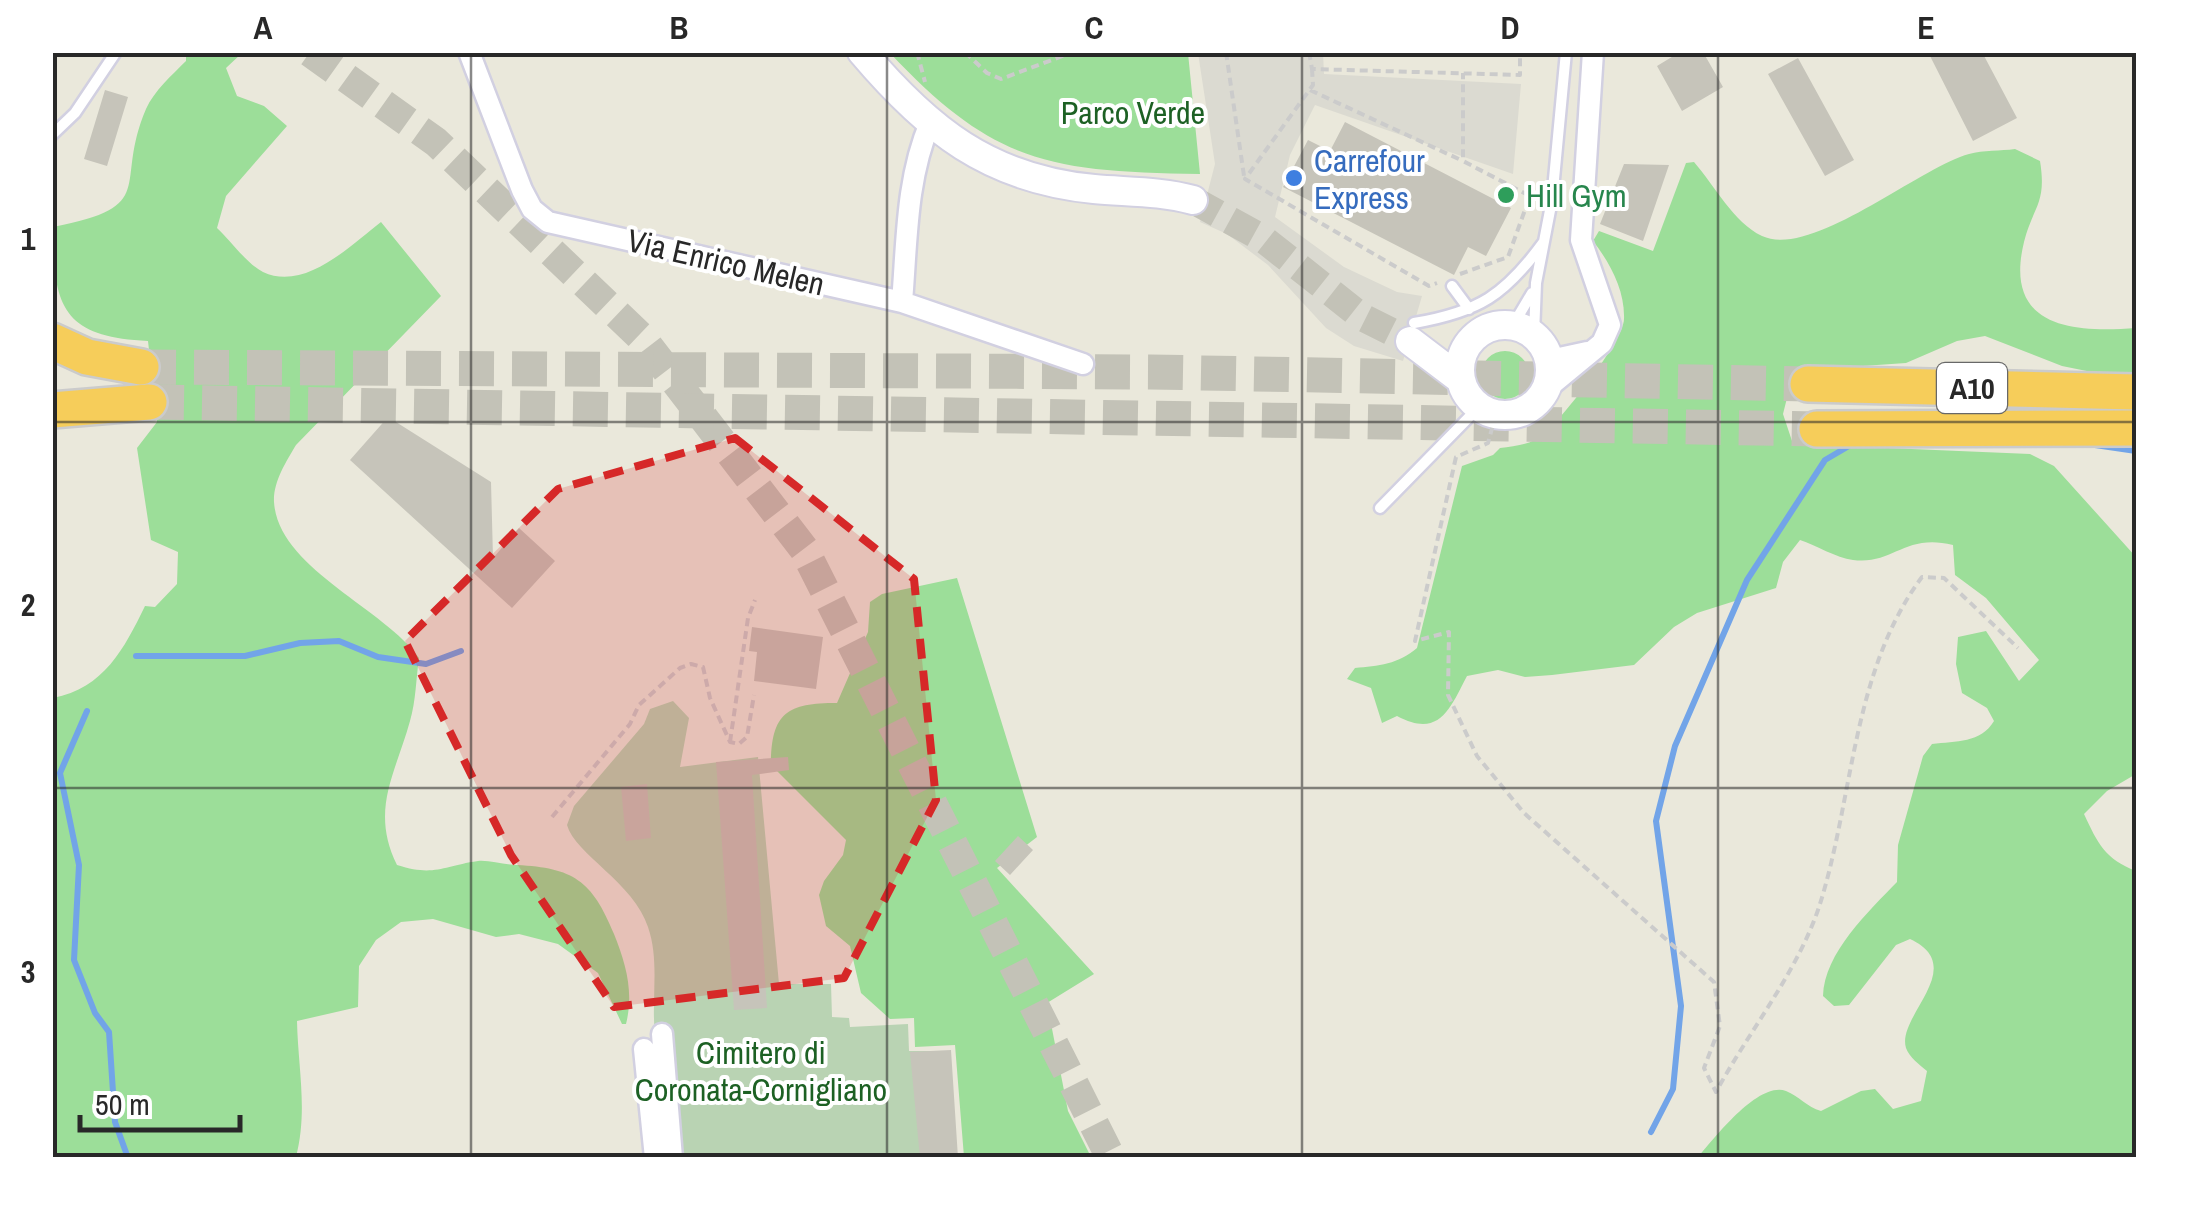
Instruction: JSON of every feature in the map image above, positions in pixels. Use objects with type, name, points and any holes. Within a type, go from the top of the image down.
[{"type":"highway","points":[[52,341],[87,357],[140,367],[52,372]]},
{"type":"highway","name":"A10","points":[[1808,384],[2136,392]]},
{"type":"highway","points":[[52,410],[149,402]]},
{"type":"highway","name":"A10","points":[[1816,429],[2136,428]]},
{"type":"street","name":"Via Enrico Melen","points":[[469,52],[522,190],[532,210],[548,222],[902,302],[1083,364]]},
{"type":"street","points":[[862,52],[930,123],[960,147],[1007,170],[1050,183],[1193,200]]},
{"type":"street","points":[[1469,342],[1410,341],[1460,379],[1487,410],[1524,410],[1607,338],[1610,325],[1581,240],[1593,52]]},
{"type":"street","points":[[902,302],[911,194],[917,158],[930,123]]},
{"type":"street","points":[[1460,379],[1460,360],[1469,342],[1487,328],[1524,330],[1550,360]]},
{"type":"street","points":[[1550,360],[1594,350]]},
{"type":"street","points":[[1545,390],[1550,360]]},
{"type":"street","points":[[662,1034],[672,1158]]},
{"type":"street","points":[[644,1049],[655,1158]]},
{"type":"lane","points":[[52,135],[75,112],[116,52]]},
{"type":"lane","points":[[1524,330],[1546,238],[1566,52]]},
{"type":"lane","points":[[1414,322],[1469,309],[1506,290],[1546,238]]},
{"type":"lane","points":[[1524,330],[1536,283]]},
{"type":"lane","points":[[1452,286],[1469,309]]},
{"type":"lane","points":[[1380,508],[1487,410]]},
{"type":"path","points":[[966,52],[987,73],[1001,78],[1073,52]]},
{"type":"path","points":[[1226,52],[1245,178]]},
{"type":"path","points":[[1245,178],[1310,90],[1310,52]]},
{"type":"path","points":[[1312,69],[1520,75],[1520,52]]},
{"type":"path","points":[[1463,73],[1463,161]]},
{"type":"path","points":[[1245,178],[1428,286],[1508,257],[1530,196],[1310,90]]},
{"type":"path","points":[[1487,410],[1488,443],[1456,456],[1415,641],[1449,632],[1448,695],[1477,756],[1524,813],[1714,982],[1720,1026],[1704,1068],[1716,1092],[1795,959],[1819,908],[1876,660],[1900,607],[1922,577],[1944,578],[2018,648]]},
{"type":"path","points":[[730,742],[748,618],[755,600]]},
{"type":"path","points":[[552,818],[630,724],[639,705],[680,668],[691,664],[703,667],[710,698],[730,742]]},
{"type":"path","points":[[730,742],[739,744],[747,737],[754,695]]},
{"type":"highlighted area","points":[[735,438],[914,579],[936,800],[844,978],[614,1007],[511,855],[405,641],[558,489]]},
{"type":"green space","points":[[186,53],[242,53],[226,68],[237,96],[264,106],[287,126],[226,196],[217,228],[245,258],[263,272],[295,276],[327,263],[381,222],[441,296],[296,445],[274,495],[280,526],[293,547],[419,658],[412,713],[385,810],[389,845],[397,865],[430,870],[487,861],[553,869],[578,880],[597,901],[618,945],[628,978],[628,1012],[626,1024],[622,1024],[598,973],[558,944],[519,934],[496,937],[433,919],[401,922],[376,940],[359,966],[358,1007],[297,1021],[302,1106],[296,1157],[53,1158],[53,698],[86,685],[110,664],[145,606],[155,607],[177,584],[178,552],[151,540],[137,448],[157,422],[148,341],[97,333],[68,312],[56,278],[53,227],[108,211],[121,201],[128,189],[137,135],[146,109],[186,61]]},
{"type":"green space","name":"Parco Verde","points":[[890,53],[1188,53],[1200,174],[1103,170],[1028,154],[995,140],[962,119]]},
{"type":"green space","points":[[2015,149],[2040,161],[2042,175],[2040,196],[2024,242],[2020,271],[2024,292],[2034,308],[2067,326],[2136,328],[2136,381],[2062,366],[1985,336],[1957,341],[1906,363],[1819,369],[1791,382],[1783,414],[1793,444],[2030,454],[2054,466],[2136,557],[2136,774],[2107,791],[2084,814],[2104,849],[2136,871],[2136,1157],[1698,1157],[1750,1103],[1775,1090],[1786,1091],[1821,1111],[1861,1091],[1875,1089],[1893,1109],[1921,1101],[1927,1071],[1907,1051],[1906,1035],[1932,977],[1933,963],[1927,950],[1910,939],[1896,945],[1849,1005],[1834,1006],[1823,996],[1825,980],[1850,934],[1897,882],[1898,845],[1923,756],[1932,744],[1975,737],[1994,721],[1987,708],[1962,693],[1956,664],[1958,637],[1986,631],[2019,681],[2039,660],[1986,598],[1955,575],[1953,545],[1922,543],[1879,558],[1853,560],[1800,540],[1783,562],[1776,588],[1697,613],[1674,627],[1634,665],[1525,677],[1498,670],[1467,676],[1442,717],[1424,724],[1397,716],[1382,723],[1371,688],[1347,679],[1355,668],[1396,661],[1417,648],[1462,466],[1544,434],[1577,397],[1614,344],[1624,308],[1615,277],[1593,241],[1599,231],[1653,251],[1686,163],[1694,162],[1733,213],[1752,230],[1783,240],[1836,224],[1948,162],[1969,154]]},
{"type":"green space","points":[[1505,351],[1522,358],[1529,375],[1522,392],[1505,399],[1488,392],[1481,375],[1488,358]]},
{"type":"green space","points":[[957,578],[1037,837],[997,868],[1094,974],[1047,1003],[1068,1111],[1091,1157],[964,1157],[955,1045],[915,1047],[914,1018],[890,1019],[861,993],[850,946],[826,926],[819,895],[843,855],[846,840],[771,765],[774,733],[785,714],[806,705],[837,703],[868,632],[870,602],[882,594]]},
{"type":"green space","name":"Cimitero di Coronata-Cornigliano","points":[[673,701],[689,718],[680,767],[758,757],[779,984],[831,984],[832,1017],[849,1018],[850,1027],[908,1024],[909,1051],[943,1051],[951,1157],[678,1157],[657,1050],[654,954],[648,927],[631,897],[581,847],[567,825],[574,806],[644,724],[650,709]]},
{"type":"shaded area","points":[[1198,53],[1323,53],[1324,74],[1521,84],[1513,174],[1315,105],[1290,155],[1275,217],[1344,267],[1397,292],[1422,296],[1403,361],[1354,346],[1326,328],[1268,265],[1227,234],[1200,222],[1215,164]]},
{"type":"building","points":[[1680,52],[1703,52],[1723,87],[1682,111],[1657,66]]},
{"type":"building","points":[[1928,52],[1982,52],[2017,118],[1973,141]]},
{"type":"building","points":[[1798,58],[1854,160],[1825,176],[1768,74]]},
{"type":"building","points":[[105,90],[128,97],[107,166],[84,159]]},
{"type":"building","points":[[1345,122],[1511,208],[1486,256],[1468,247],[1454,275],[1283,187],[1308,140],[1330,151]]},
{"type":"building","points":[[1624,164],[1669,165],[1643,241],[1600,224]]},
{"type":"building","points":[[388,417],[491,482],[493,558],[519,528],[555,561],[512,608],[350,460]]},
{"type":"building","points":[[752,627],[823,637],[816,689],[754,681],[757,652],[749,651]]},
{"type":"building","points":[[788,757],[789,770],[752,775],[767,1008],[734,1010],[716,762]]},
{"type":"building","points":[[647,784],[651,838],[626,841],[621,787]]},
{"type":"building","points":[[1018,836],[1033,850],[1010,875],[995,861]]},
{"type":"building","points":[[951,1050],[958,1158],[920,1158],[910,1052]]},
{"type":"waterway","points":[[1651,1132],[1673,1089],[1681,1006],[1656,821],[1675,746],[1747,580],[1825,460],[1854,443]]},
{"type":"waterway","points":[[2095,445],[2136,451]]},
{"type":"waterway","points":[[136,656],[245,656],[300,643],[339,641],[378,657],[426,664],[461,651]]},
{"type":"waterway","points":[[87,711],[60,773],[79,865],[74,960],[95,1013],[109,1032],[115,1122],[128,1158]]},
{"type":"tunnel","points":[[310,52],[436,142],[642,338],[804,549],[1111,1158]]},
{"type":"tunnel","points":[[1193,200],[1262,238],[1362,317],[1410,341]]},
{"type":"tunnel","points":[[141,367],[1150,372],[1808,384]]},
{"type":"tunnel","points":[[149,402],[1817,429]]},
{"type":"place","name":"Carrefour Express","points":[[1294,178]]},
{"type":"place","name":"Hill Gym","points":[[1506,195]]}]
